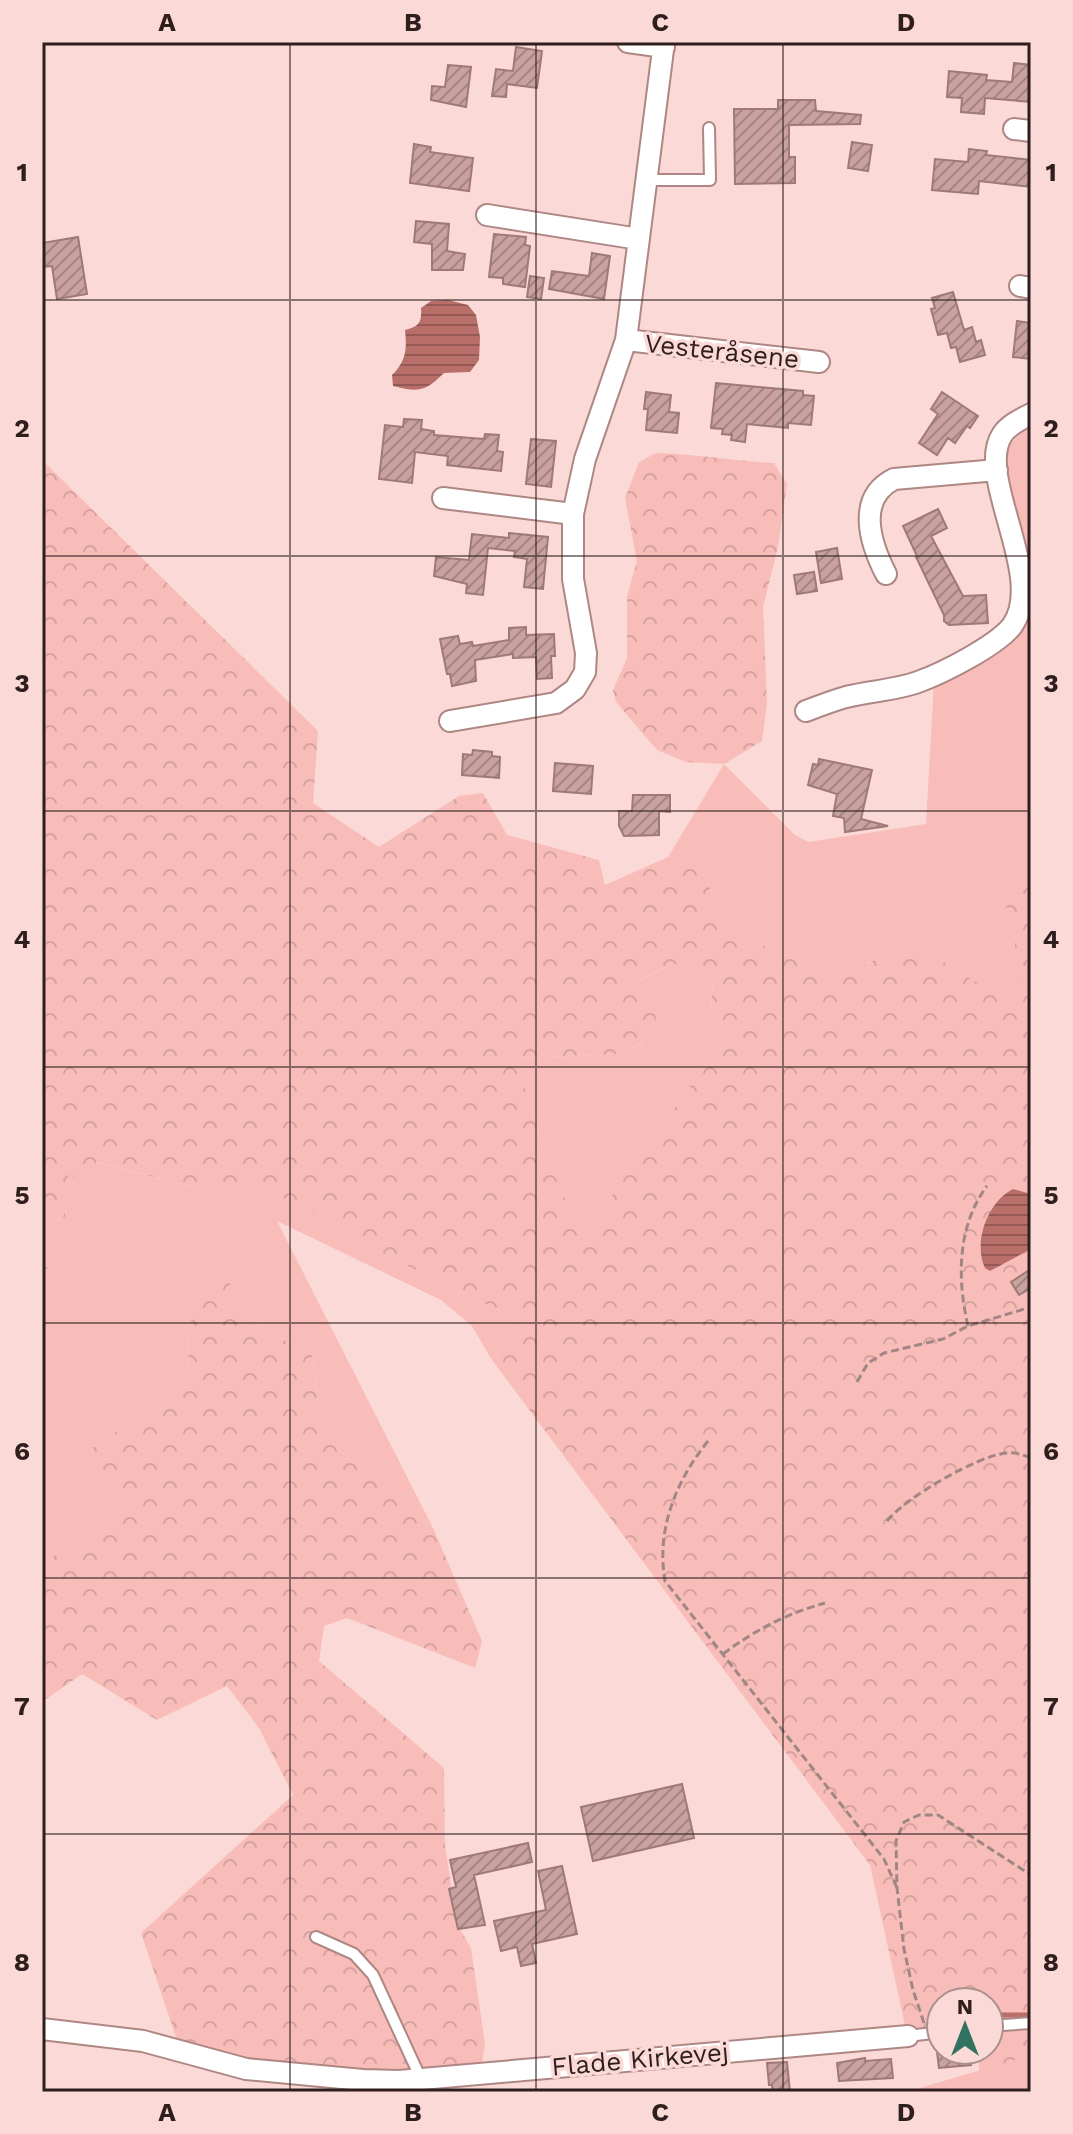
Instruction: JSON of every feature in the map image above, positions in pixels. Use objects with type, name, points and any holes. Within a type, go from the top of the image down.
[{"type":"street","name":"Vesteråsene","points":[[450,721],[556,703],[575,689],[585,672],[586,653],[573,579],[573,514],[585,459],[626,340],[664,45],[628,42]]},
{"type":"street","points":[[487,215],[639,239]]},
{"type":"street","name":"Vesteråsene","points":[[626,340],[819,362]]},
{"type":"street","points":[[806,711],[844,698],[917,682],[991,645],[1013,624],[1022,597],[1021,574],[997,470],[996,452],[1002,435],[1018,420],[1031,414]]},
{"type":"street","points":[[886,574],[873,549],[870,524],[872,498],[881,486],[894,479],[997,470]]},
{"type":"street","points":[[443,498],[573,514]]},
{"type":"street","name":"Flade Kirkevej","points":[[42,2029],[143,2041],[258,2071],[363,2080],[421,2079],[918,2035]]},
{"type":"lane","points":[[647,180],[710,180],[709,128]]},
{"type":"lane","points":[[316,1937],[354,1954],[373,1975],[421,2079]]},
{"type":"lane","points":[[1005,2025],[1031,2023]]},
{"type":"lane","points":[[918,2035],[925,2034]]},
{"type":"path","points":[[968,1326],[962,1299],[961,1259],[966,1228],[976,1201],[987,1186]]},
{"type":"path","points":[[857,1382],[868,1363],[884,1353],[943,1339],[968,1326],[1031,1307]]},
{"type":"path","points":[[708,1441],[674,1494],[661,1558],[665,1581],[884,1859],[897,1888]]},
{"type":"path","points":[[887,1521],[895,1510],[928,1486],[992,1457],[1007,1453],[1031,1458]]},
{"type":"path","points":[[723,1654],[757,1629],[795,1611],[825,1603]]},
{"type":"path","points":[[918,2035],[897,1888],[896,1841],[904,1822],[919,1815],[938,1815],[1031,1875]]},
{"type":"green space","points":[[1031,425],[1031,576],[1003,465],[1005,450]]},
{"type":"green space","points":[[656,453],[774,463],[787,484],[778,547],[763,607],[767,704],[762,741],[724,764],[686,762],[657,750],[616,702],[613,690],[627,658],[627,596],[637,561],[625,498],[639,462]]},
{"type":"green space","points":[[42,460],[318,731],[313,803],[379,847],[459,796],[483,793],[507,835],[599,860],[605,885],[668,857],[696,860],[732,932],[838,978],[911,942],[1018,1008],[1013,910],[991,902],[1031,886],[1031,2018],[1005,2020],[1005,1986],[925,1986],[925,2028],[906,2030],[870,1865],[492,1360],[520,1321],[354,1240],[301,1204],[266,1193],[217,1193],[96,1162],[87,1183],[68,1174],[65,1217],[42,1227]],"holes":[[[673,963],[713,981],[711,1006],[728,1033],[582,1238],[542,1146],[516,1058],[624,1054],[642,1042],[657,1026],[653,999],[640,980]]]},
{"type":"green space","points":[[1031,585],[1031,886],[993,902],[1013,909],[1019,1009],[911,942],[838,978],[732,932],[696,860],[668,857],[724,764],[795,835],[809,842],[926,824],[934,682],[992,654]]},
{"type":"green space","points":[[673,963],[713,981],[711,1006],[728,1033],[582,1239],[542,1147],[515,1058],[624,1054],[643,1042],[639,981]]},
{"type":"green space","points":[[95,1162],[217,1193],[266,1193],[301,1204],[354,1240],[520,1321],[492,1360],[472,1326],[441,1300],[277,1221],[433,1528],[333,1445],[319,1411],[312,1354],[266,1331],[239,1304],[188,1326],[189,1380],[91,1449],[123,1514],[42,1563],[42,1303],[59,1295],[50,1268],[42,1265],[42,1227],[65,1217],[68,1173]]},
{"type":"green space","points":[[42,1265],[50,1268],[60,1295],[42,1303]]},
{"type":"green space","points":[[222,1267],[239,1304],[266,1331],[312,1354],[319,1411],[333,1445],[433,1528],[482,1641],[475,1668],[347,1618],[324,1626],[319,1661],[444,1768],[445,1845],[457,1924],[471,1948],[485,2044],[482,2062],[456,2073],[381,2072],[251,2061],[179,2046],[141,1933],[293,1795],[259,1728],[227,1686],[157,1720],[82,1674],[42,1702],[42,1563],[122,1514],[91,1449],[189,1380],[188,1326]]},
{"type":"green space","points":[[1031,2029],[1031,2055],[1005,2063],[1005,2031]]},
{"type":"green space","points":[[1031,2055],[1031,2092],[921,2092],[920,2088],[994,2066],[1005,2066],[1005,2063]]},
{"type":"green space","points":[[979,2066],[995,2066],[979,2071]]},
{"type":"shaded area","points":[[448,300],[468,305],[476,315],[480,337],[479,360],[470,372],[444,373],[422,389],[393,386],[392,375],[404,355],[405,330],[419,323],[421,308],[431,301]]},
{"type":"shaded area","points":[[1013,1189],[1031,1194],[1031,1249],[990,1271],[985,1268],[982,1258],[985,1224],[996,1203]]},
{"type":"building","points":[[516,47],[542,51],[537,88],[507,84],[506,97],[492,96],[496,69],[513,71]]},
{"type":"building","points":[[1014,63],[1031,65],[1031,102],[985,98],[984,114],[961,112],[962,98],[947,97],[949,71],[987,75],[986,80],[1012,82]]},
{"type":"building","points":[[448,65],[471,67],[466,107],[431,100],[432,86],[445,87]]},
{"type":"building","points":[[778,100],[815,100],[816,111],[861,115],[860,124],[789,125],[789,157],[795,157],[795,183],[735,184],[734,109],[778,109]]},
{"type":"building","points":[[852,142],[872,145],[868,171],[848,168]]},
{"type":"building","points":[[414,144],[431,147],[430,152],[473,158],[469,191],[410,183]]},
{"type":"building","points":[[969,149],[987,151],[986,155],[1031,160],[1031,187],[979,181],[978,194],[932,190],[935,159],[968,162]]},
{"type":"building","points":[[416,221],[449,224],[447,251],[465,254],[463,270],[432,270],[432,244],[414,242]]},
{"type":"building","points":[[494,234],[526,237],[525,245],[530,246],[525,287],[503,284],[503,278],[489,277]]},
{"type":"building","points":[[78,237],[87,294],[57,299],[52,266],[42,267],[42,243]]},
{"type":"building","points":[[592,253],[610,256],[604,299],[549,289],[552,271],[589,276]]},
{"type":"building","points":[[530,276],[544,278],[541,299],[527,297]]},
{"type":"building","points":[[953,292],[964,330],[972,327],[976,342],[981,340],[985,355],[960,362],[956,347],[951,348],[947,333],[938,335],[931,309],[935,308],[932,298]]},
{"type":"building","points":[[1017,321],[1031,323],[1030,359],[1013,357]]},
{"type":"building","points":[[716,383],[803,391],[803,395],[814,396],[811,425],[788,423],[788,428],[747,424],[745,442],[731,440],[732,435],[722,434],[723,429],[711,428]]},
{"type":"building","points":[[646,392],[671,395],[669,412],[679,413],[677,433],[646,430]]},
{"type":"building","points":[[942,392],[978,416],[955,443],[948,438],[937,455],[919,443],[938,414],[931,409]]},
{"type":"building","points":[[404,419],[422,420],[421,429],[434,431],[434,435],[484,439],[485,434],[499,435],[497,451],[503,452],[501,471],[447,465],[448,456],[415,452],[412,483],[379,479],[385,425],[403,427]]},
{"type":"building","points":[[531,439],[556,441],[551,487],[526,484]]},
{"type":"building","points":[[938,509],[947,528],[931,536],[963,596],[986,595],[988,623],[949,625],[944,621],[903,526]]},
{"type":"building","points":[[509,533],[548,537],[543,589],[524,587],[527,559],[514,557],[515,551],[488,548],[483,595],[466,593],[467,584],[434,576],[436,557],[469,560],[472,534],[509,538]]},
{"type":"building","points":[[837,548],[842,579],[821,583],[816,552]]},
{"type":"building","points":[[814,572],[817,591],[797,594],[794,575]]},
{"type":"building","points":[[526,627],[526,635],[554,634],[552,678],[537,679],[536,657],[513,658],[513,654],[475,660],[476,681],[452,686],[440,639],[458,636],[460,644],[472,642],[473,646],[509,640],[509,628]]},
{"type":"building","points":[[473,750],[492,752],[492,756],[500,757],[499,778],[462,775],[463,754],[472,755]]},
{"type":"building","points":[[819,759],[872,770],[861,819],[888,826],[845,832],[844,818],[833,816],[837,794],[808,785],[813,764],[818,765]]},
{"type":"building","points":[[555,763],[593,766],[591,794],[553,791]]},
{"type":"building","points":[[633,795],[670,795],[670,812],[659,811],[659,835],[624,836],[619,826],[619,811],[632,811]]},
{"type":"building","points":[[1031,1269],[1031,1288],[1019,1295],[1011,1282]]},
{"type":"building","points":[[682,1784],[694,1838],[593,1861],[581,1807]]},
{"type":"building","points":[[528,1843],[532,1862],[474,1875],[485,1925],[458,1929],[449,1889],[456,1887],[450,1860]]},
{"type":"building","points":[[562,1866],[577,1934],[532,1944],[536,1963],[521,1966],[517,1947],[501,1951],[494,1921],[546,1910],[538,1871]]},
{"type":"building","points":[[865,2058],[865,2061],[891,2059],[893,2078],[839,2081],[837,2063]]},
{"type":"building","points":[[787,2062],[790,2092],[773,2092],[772,2085],[769,2085],[767,2063]]},
{"type":"waterway","points":[[1005,2015],[1031,2015]]}]
